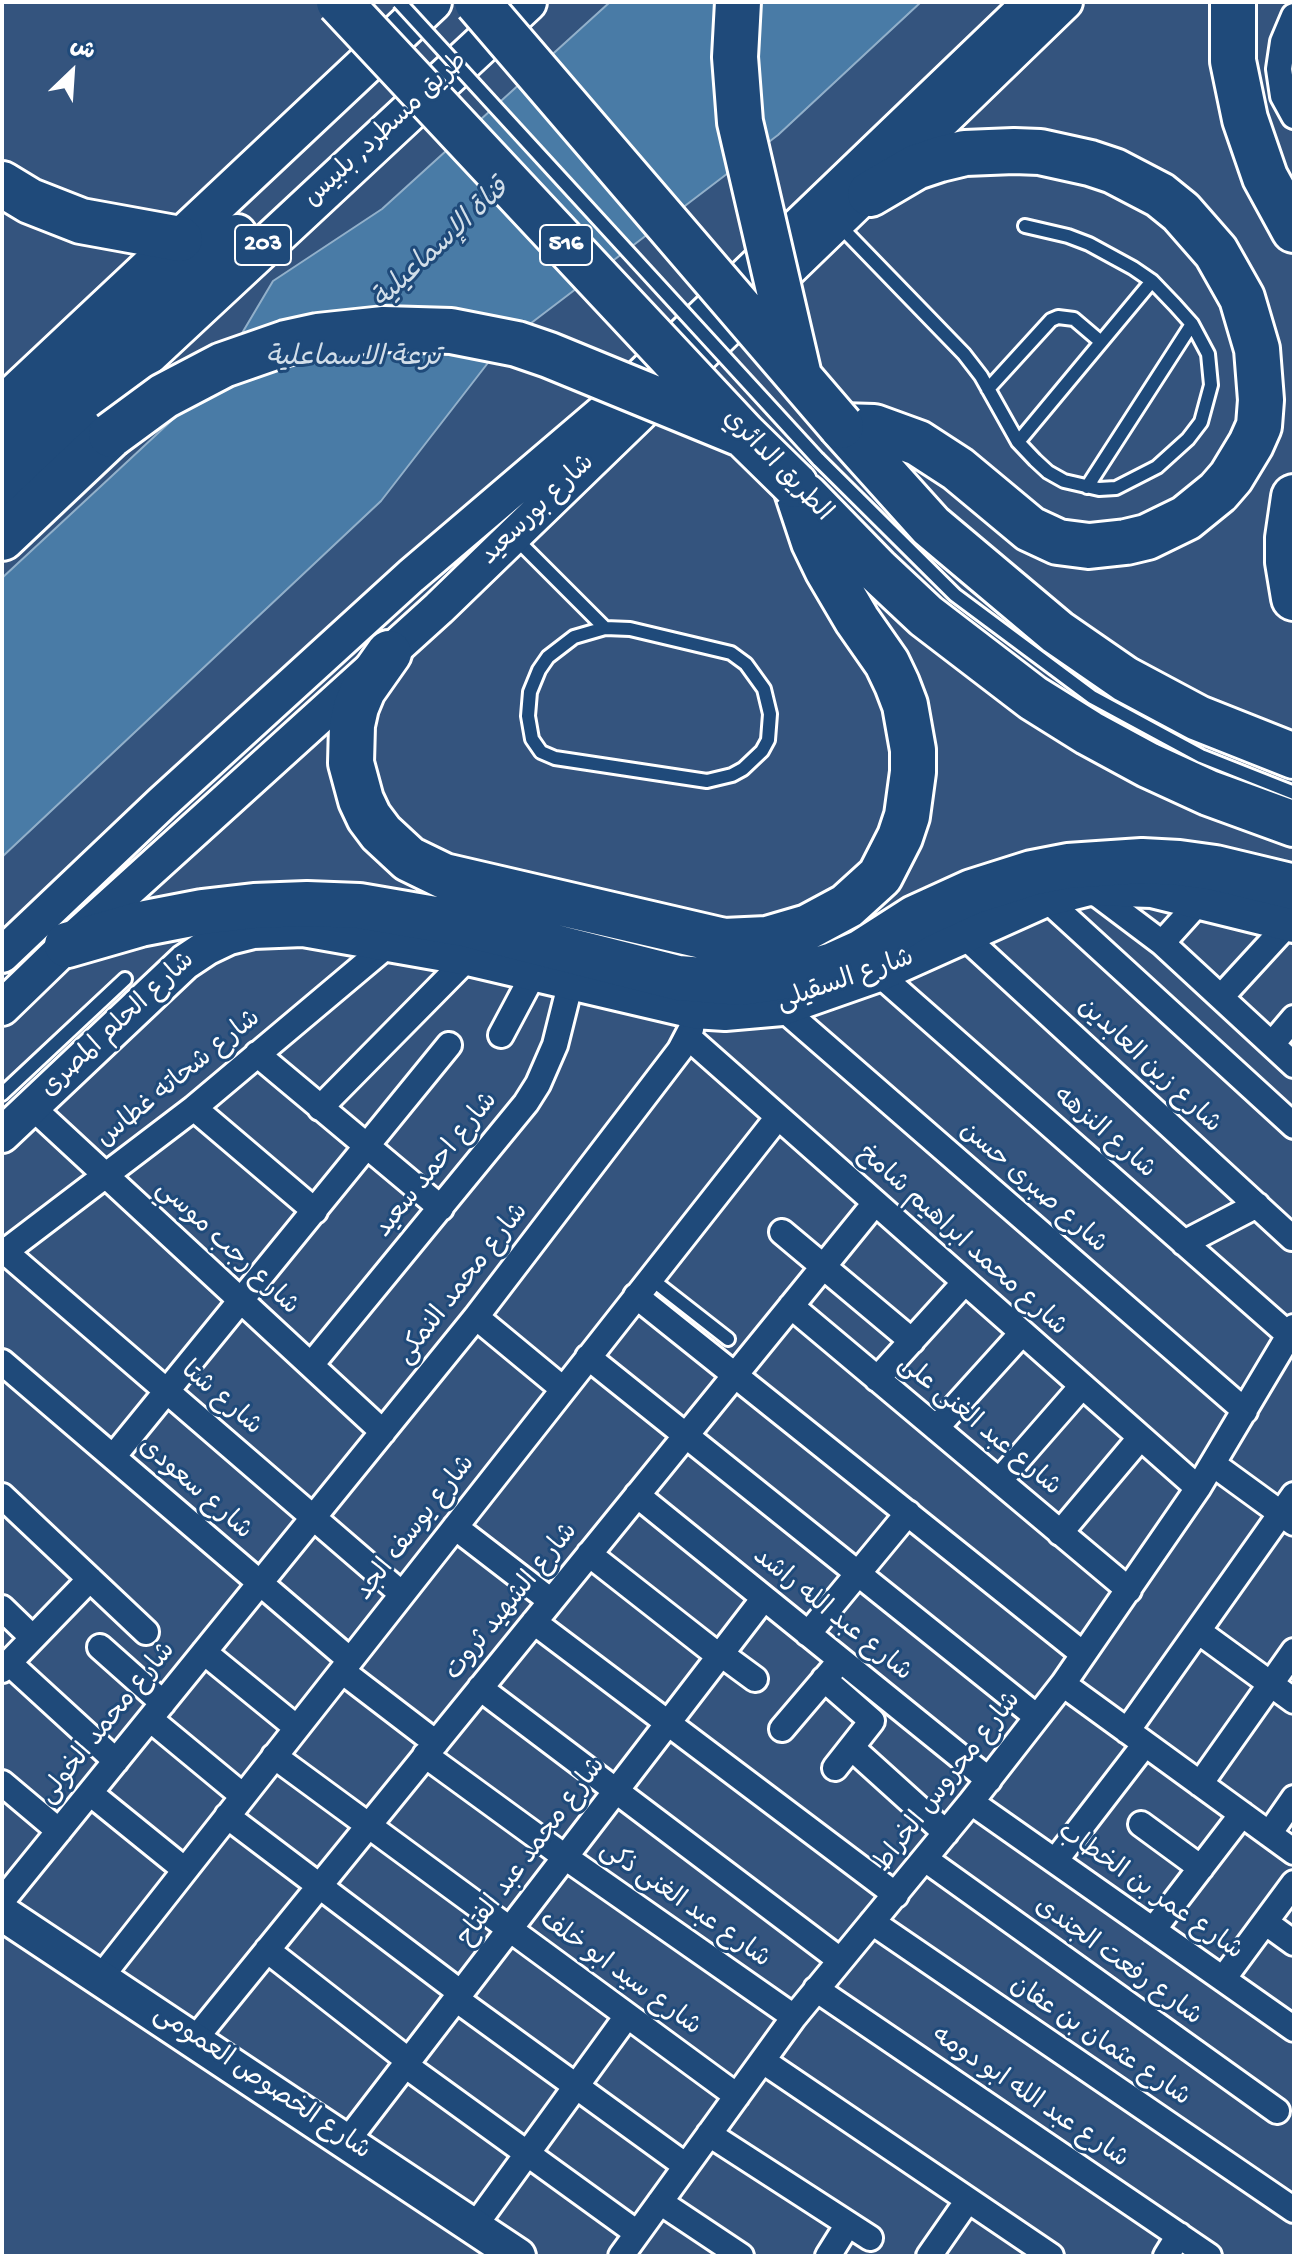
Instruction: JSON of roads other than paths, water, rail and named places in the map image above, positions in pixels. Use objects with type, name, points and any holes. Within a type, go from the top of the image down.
[{"type":"highway","name":"الطريق الدائري","points":[[339,2],[744,435],[818,457],[931,526],[1057,632],[1125,679],[1198,718],[1294,756]]},
{"type":"highway","name":"الطريق الدائري","points":[[477,2],[801,382],[818,457],[877,570],[926,616],[1033,698],[1089,733],[1209,793],[1294,824]]},
{"type":"highway","points":[[738,2],[735,57],[740,122],[801,382]]},
{"type":"highway","points":[[1233,2],[1233,61],[1245,119],[1265,177],[1294,230]]},
{"type":"highway","points":[[389,653],[363,690],[356,707],[351,763],[369,817],[409,859],[444,876],[724,941],[767,939],[808,927],[837,912],[864,892],[880,876],[891,857],[907,816],[913,750],[905,705],[897,684],[827,569],[814,542],[818,457],[874,427],[918,443],[948,462],[1030,529],[1058,542],[1089,546],[1126,542],[1147,537],[1186,518],[1211,499],[1231,477],[1251,444],[1259,426],[1261,400],[1257,349],[1242,298],[1216,252],[1181,212],[1160,195],[1114,171],[1090,163],[1040,152],[1014,151],[965,153],[940,159],[916,167],[870,194]]},
{"type":"highway","points":[[2,184],[30,201],[81,221],[180,239]]},
{"type":"highway","points":[[2,538],[111,435],[164,396],[223,365],[296,340],[351,331],[451,331],[517,344],[744,435]]},
{"type":"highway","points":[[1294,497],[1288,562],[1294,598]]},
{"type":"highway","points":[[67,945],[140,924],[202,912],[254,906],[359,906],[464,924],[678,978],[741,983],[772,980],[833,965],[862,952],[915,918],[972,892],[1032,873],[1068,866],[1142,861],[1215,868],[1292,912]]},
{"type":"main road","points":[[2,406],[432,2]]},
{"type":"main road","name":"طريق مسطرد, بلبيس","points":[[2,449],[490,2]]},
{"type":"main road","name":"طريق مسطرد, بلبيس","points":[[2,491],[527,2]]},
{"type":"main road","name":"شارع بورسعيد","points":[[2,955],[174,792],[411,576],[608,408],[1031,2]]},
{"type":"main road","name":"شارع بورسعيد","points":[[2,1008],[67,945],[389,653],[870,194],[1065,2]]},
{"type":"main road","points":[[489,510],[513,535]]},
{"type":"main road","name":"شارع السقيلى","points":[[389,944],[571,981],[691,1024],[725,1013],[782,1008],[879,974],[1046,899],[1089,888],[1152,890],[1199,902],[1292,912]]},
{"type":"main road","name":"شارع الحلم المصرى","points":[[2,1135],[17,1101],[206,948],[229,937],[279,928],[303,929],[389,944]]},
{"type":"main road","name":"شارع الخصوص العمومى","points":[[2,1913],[347,2141],[476,2241]]},
{"type":"main road","name":"شارع الخصوص العمومى","points":[[2,1939],[476,2241],[518,2256]]},
{"type":"street","points":[[1294,16],[1283,42],[1279,69],[1283,96],[1294,116]]},
{"type":"street","points":[[1089,888],[1162,943],[1294,1065]]},
{"type":"street","points":[[1046,899],[1294,1126]]},
{"type":"street","points":[[1162,943],[1199,902]]},
{"type":"street","points":[[1221,997],[1292,912]]},
{"type":"street","name":"شارع زين العابدين","points":[[965,937],[1292,1238]]},
{"type":"street","name":"شارع شحاته غطاس","points":[[3,1252],[194,1108],[389,944]]},
{"type":"street","points":[[320,1108],[468,958]]},
{"type":"street","points":[[501,1035],[534,973]]},
{"type":"street","name":"شارع النزهه","points":[[879,974],[1184,1243],[1292,1331]]},
{"type":"street","name":"شارع احمد سعيد","points":[[311,1365],[526,1103],[555,1045],[571,981]]},
{"type":"street","name":"شارع صبرى حسن","points":[[782,1008],[1245,1411]]},
{"type":"street","points":[[1272,1044],[1294,1018]]},
{"type":"street","name":"شارع محمد ابراهيم شامخ","points":[[691,1024],[778,1117],[1198,1488]]},
{"type":"street","name":"شارع محمد النمكى","points":[[260,1583],[476,1317],[691,1024]]},
{"type":"street","points":[[113,1457],[449,1045]]},
{"type":"street","points":[[257,1054],[441,1208]]},
{"type":"street","name":"شارع رجب موسي","points":[[17,1101],[105,1175],[383,1432]]},
{"type":"street","points":[[194,1108],[315,1211]]},
{"type":"street","name":"شارع يوسف الجد","points":[[101,1977],[778,1117]]},
{"type":"street","name":"شارع الشهيد ثروت","points":[[195,2039],[875,1203]]},
{"type":"street","points":[[1184,1243],[1257,1205]]},
{"type":"street","points":[[782,1232],[912,1341]]},
{"type":"street","name":"شارع شتا","points":[[3,1252],[402,1594]]},
{"type":"street","points":[[877,1379],[965,1282]]},
{"type":"street","points":[[643,1287],[735,1374],[1083,1654]]},
{"type":"street","name":"شارع عبد الغنى على","points":[[791,1306],[1129,1590]]},
{"type":"street","points":[[476,1317],[563,1389]]},
{"type":"street","name":"شارع محروس الخراط","points":[[621,2256],[794,2017],[989,1780],[1063,1684],[1198,1488],[1292,1331]]},
{"type":"street","points":[[936,1428],[1022,1333]]},
{"type":"street","points":[[588,1357],[1037,1717]]},
{"type":"street","name":"شارع سعودى","points":[[2,1362],[260,1583],[346,1666]]},
{"type":"street","points":[[999,1481],[1082,1386]]},
{"type":"street","points":[[1060,1533],[1140,1438]]},
{"type":"street","points":[[1055,1861],[1136,1738],[1198,1631],[1290,1511],[1213,1464]]},
{"type":"street","name":"شارع عبد الله راشد","points":[[637,1495],[989,1780]]},
{"type":"street","points":[[4,1502],[146,1632]]},
{"type":"street","points":[[808,1634],[908,1513]]},
{"type":"street","points":[[455,1527],[551,1601]]},
{"type":"street","points":[[589,1554],[755,1679]]},
{"type":"street","points":[[90,1579],[6,1666],[116,1761]]},
{"type":"street","name":"شارع محمد الخولى","points":[[2,1901],[260,1583]]},
{"type":"street","name":"شارع محمد عبد الفتاح","points":[[347,2141],[764,1598]]},
{"type":"street","points":[[2,1608],[33,1638]]},
{"type":"street","points":[[534,1622],[896,1895]]},
{"type":"street","points":[[1198,1631],[1294,1701]]},
{"type":"street","points":[[100,1647],[156,1711],[243,1796]]},
{"type":"street","points":[[1200,1784],[1294,1651]]},
{"type":"street","points":[[204,1652],[297,1728]]},
{"type":"street","points":[[782,1729],[841,1660]]},
{"type":"street","name":"شارع عبد الغنى ذكى","points":[[346,1666],[430,1749],[565,1857],[794,2017]]},
{"type":"street","points":[[824,1679],[871,1719],[872,1724],[835,1768]]},
{"type":"street","points":[[1063,1684],[1294,1852]]},
{"type":"street","points":[[480,1688],[840,1960]]},
{"type":"street","points":[[852,1748],[946,1833]]},
{"type":"street","name":"شارع سيد ابو خلف","points":[[274,1756],[737,2096]]},
{"type":"street","points":[[2,1783],[59,1831]]},
{"type":"street","points":[[90,1793],[185,1870]]},
{"type":"street","points":[[1269,1834],[1294,1798]]},
{"type":"street","name":"شارع عمر بن الخطاب","points":[[971,1802],[1294,2029]]},
{"type":"street","points":[[1153,1930],[1242,1814]]},
{"type":"street","points":[[227,1816],[576,2086],[686,2166]]},
{"type":"street","points":[[1141,1824],[1201,1868]]},
{"type":"street","name":"شارع رفعت الجندى","points":[[925,1859],[1277,2111]]},
{"type":"street","points":[[1223,1979],[1294,1883]]},
{"type":"street","name":"شارع عثمان بن عفان","points":[[872,1922],[1294,2210]]},
{"type":"street","points":[[1265,1922],[1294,1943]]},
{"type":"street","points":[[267,1950],[407,2063],[637,2233]]},
{"type":"street","name":"شارع عبد الله ابو دومه","points":[[816,1989],[1209,2256]]},
{"type":"street","points":[[476,2241],[527,2153],[627,2016]]},
{"type":"street","points":[[763,2061],[1051,2256]]},
{"type":"street","points":[[709,2134],[870,2238]]},
{"type":"street","points":[[929,2256],[968,2200]]},
{"type":"street","points":[[660,2202],[741,2256]]},
{"type":"street","points":[[828,2256],[848,2224]]},
{"type":"street","points":[[1166,2256],[1179,2235]]},
{"type":"lane","points":[[399,2],[818,457],[955,595],[1092,697],[1201,756],[1294,793]]},
{"type":"lane","points":[[838,224],[964,354],[1018,442],[1048,472],[1064,481],[1087,487],[1116,488],[1137,479],[1174,454],[1201,422],[1210,398],[1211,370],[1202,340],[1192,324],[1152,281],[1109,253],[1058,233],[1025,226]]},
{"type":"lane","points":[[1018,442],[1152,281]]},
{"type":"lane","points":[[988,389],[1051,320],[1058,317],[1074,319],[1101,342]]},
{"type":"lane","points":[[1087,487],[1192,324]]},
{"type":"lane","points":[[513,535],[605,628],[630,629],[731,653],[753,670],[768,701],[771,727],[762,751],[743,769],[707,781],[555,758],[541,752],[532,739],[528,716],[530,692],[539,670],[560,646],[574,637],[605,628]]},
{"type":"lane","points":[[17,1101],[125,979]]},
{"type":"lane","points":[[643,1287],[728,1339]]},
{"type":"water","name":"ترعة الاسماعلية","points":[[610,2],[921,2],[778,135],[501,346],[381,501],[2,857],[2,578],[213,382],[273,281],[382,209]]},
{"type":"water label","name":"قناة الإسماعيلية","points":[[442,246]]}]
